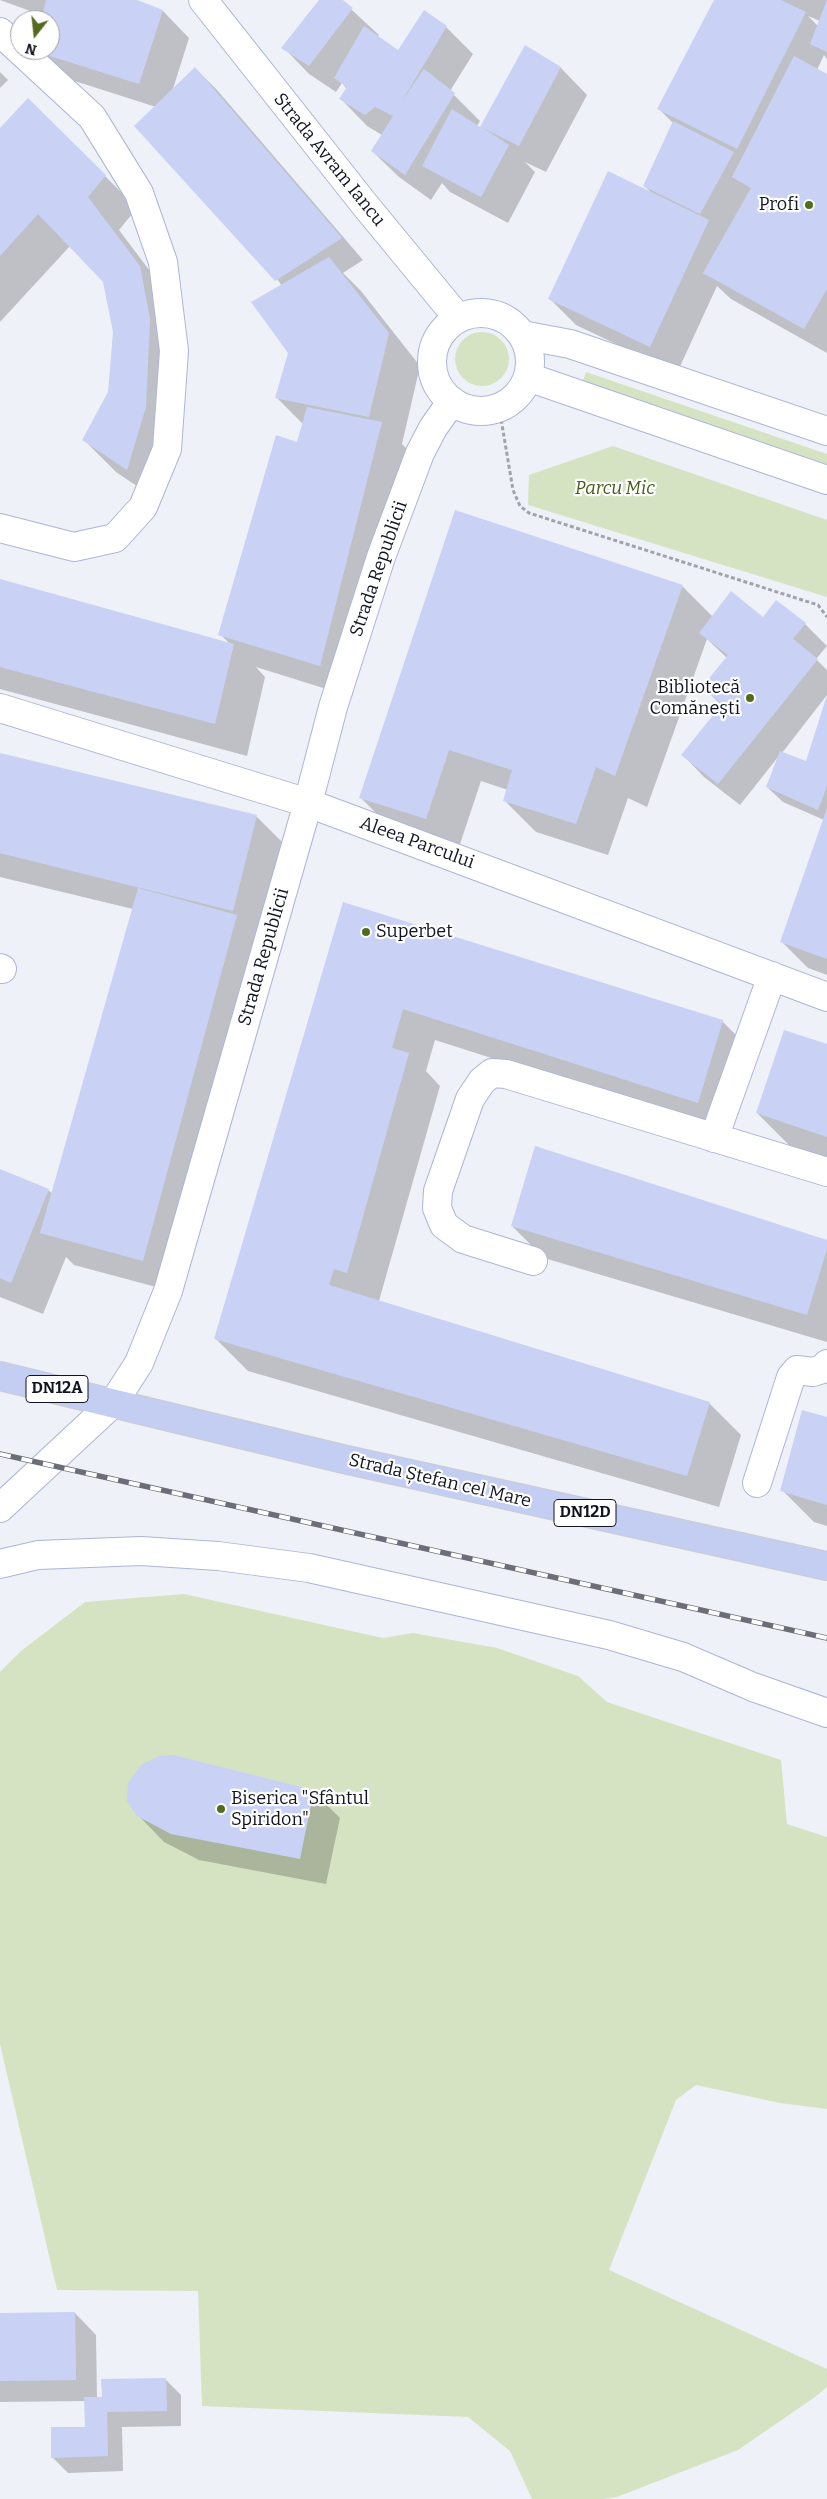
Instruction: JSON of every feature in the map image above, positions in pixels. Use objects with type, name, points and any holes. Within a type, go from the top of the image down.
[{"type":"main road","name":"DN12A","points":[[0,1376],[114,1402]]},
{"type":"main road","name":"Strada Ștefan cel Mare","points":[[114,1402],[353,1461],[827,1566]]},
{"type":"street","name":"Strada Avram Iancu","points":[[203,0],[365,205],[458,318]]},
{"type":"street","points":[[0,528],[74,547],[115,538],[143,507],[167,449],[174,352],[163,262],[139,193],[92,118],[5,46]]},
{"type":"street","points":[[472,314],[500,317],[513,324],[522,335],[529,355],[528,378],[516,395],[499,407],[483,410],[466,408],[452,401],[440,389],[434,374],[432,358],[436,342],[445,328],[458,318],[472,314]]},
{"type":"street","points":[[522,335],[570,344],[827,431]]},
{"type":"street","points":[[528,378],[827,480]]},
{"type":"street","name":"Strada Republicii","points":[[0,1508],[114,1402],[139,1363],[168,1291],[308,803],[333,707],[391,530],[420,453],[433,428],[452,401]]},
{"type":"street","name":"Aleea Parcului","points":[[0,708],[308,803],[827,996]]},
{"type":"street","points":[[714,1138],[772,976]]},
{"type":"street","points":[[533,1261],[463,1239],[444,1225],[437,1208],[438,1191],[470,1099],[482,1080],[492,1073],[506,1074],[827,1172]]},
{"type":"street","points":[[757,1483],[791,1377],[797,1370],[813,1372],[826,1368],[827,1364]]},
{"type":"street","points":[[0,1564],[38,1556],[141,1551],[218,1556],[309,1568],[609,1635],[683,1657],[753,1687],[827,1712]]},
{"type":"path","points":[[499,407],[513,490],[520,506],[529,513],[818,605],[827,617]]},
{"type":"green space","points":[[482,332],[492,334],[501,340],[507,349],[509,359],[507,369],[501,378],[492,384],[482,386],[472,384],[463,378],[457,369],[455,359],[457,349],[463,340],[472,334]]},
{"type":"green space","points":[[586,372],[827,454],[827,467],[582,383]]},
{"type":"green space","name":"Parcu Mic","points":[[613,446],[827,520],[827,597],[528,505],[529,475]]},
{"type":"green space","points":[[184,1594],[383,1638],[413,1633],[497,1648],[578,1676],[607,1702],[781,1760],[787,1824],[827,1837],[827,2109],[780,2103],[696,2085],[676,2100],[609,2270],[827,2369],[827,2387],[815,2397],[738,2450],[617,2497],[604,2499],[532,2499],[510,2451],[468,2417],[202,2406],[198,2291],[57,2290],[0,2044],[0,1672],[21,1651],[85,1602]]},
{"type":"building","points":[[46,0],[137,0],[163,10],[139,84],[60,59],[60,10],[44,10]]},
{"type":"building","points":[[319,0],[343,0],[353,8],[309,66],[281,48]]},
{"type":"building","points":[[714,0],[781,0],[806,12],[737,149],[657,109]]},
{"type":"building","points":[[827,0],[827,52],[810,44]]},
{"type":"building","points":[[424,10],[447,26],[402,101],[424,69],[455,93],[405,175],[371,151],[393,116],[375,107],[365,115],[339,99],[347,87],[334,78],[364,26],[398,50]]},
{"type":"building","points":[[525,45],[561,67],[519,146],[483,128],[509,145],[481,197],[422,166],[452,109],[480,127]]},
{"type":"building","points":[[794,56],[827,74],[827,289],[804,329],[703,273],[751,188],[732,177]]},
{"type":"building","points":[[195,67],[342,238],[275,281],[134,126]]},
{"type":"building","points":[[28,98],[106,175],[88,197],[140,266],[150,319],[146,407],[127,470],[82,440],[108,392],[113,332],[103,282],[38,214],[0,256],[0,128]]},
{"type":"building","points":[[673,121],[734,152],[700,214],[643,186]]},
{"type":"building","points":[[608,171],[709,220],[650,347],[548,299]]},
{"type":"building","points":[[329,257],[389,333],[369,417],[275,398],[288,353],[251,302]]},
{"type":"building","points":[[307,407],[382,422],[320,666],[218,635],[276,435],[297,442]]},
{"type":"building","points":[[455,510],[683,585],[615,776],[596,767],[576,824],[503,801],[512,770],[449,750],[426,819],[359,798]]},
{"type":"building","points":[[0,579],[234,644],[215,724],[0,667]]},
{"type":"building","points":[[731,591],[763,617],[776,600],[806,623],[793,639],[818,659],[718,784],[681,755],[722,704],[702,687],[728,655],[699,633]]},
{"type":"building","points":[[827,695],[827,786],[818,810],[766,787],[780,751],[806,761]]},
{"type":"building","points":[[0,753],[257,815],[233,911],[0,853]]},
{"type":"building","points":[[827,808],[827,959],[780,942]]},
{"type":"building","points":[[138,888],[237,915],[143,1261],[40,1233]]},
{"type":"building","points":[[343,902],[723,1020],[698,1103],[403,1009],[392,1048],[409,1053],[347,1273],[334,1269],[329,1285],[710,1402],[687,1476],[214,1339]]},
{"type":"building","points":[[784,1030],[827,1044],[827,1137],[756,1113]]},
{"type":"building","points":[[535,1146],[827,1240],[827,1249],[807,1315],[511,1226]]},
{"type":"building","points":[[0,1169],[49,1189],[11,1283],[0,1278]]},
{"type":"building","points":[[802,1410],[827,1417],[827,1505],[780,1491]]},
{"type":"building","name":"Biserica \"Sfântul Spiridon\"","points":[[174,1755],[314,1790],[300,1859],[171,1834],[137,1816],[127,1801],[128,1783],[141,1765],[159,1756]]},
{"type":"building","points":[[75,2312],[76,2380],[0,2381],[0,2313]]},
{"type":"building","points":[[166,2378],[167,2411],[107,2412],[108,2456],[51,2458],[51,2427],[85,2427],[84,2397],[102,2397],[101,2379]]},
{"type":"railway","points":[[0,1454],[827,1638]]},
{"type":"place","name":"Profi","points":[[809,205]]},
{"type":"place","name":"Bibliotecă Comănești","points":[[750,698]]},
{"type":"place","name":"Superbet","points":[[366,932]]},
{"type":"place","name":"Biserica \"Sfântul Spiridon\"","points":[[221,1809]]}]
